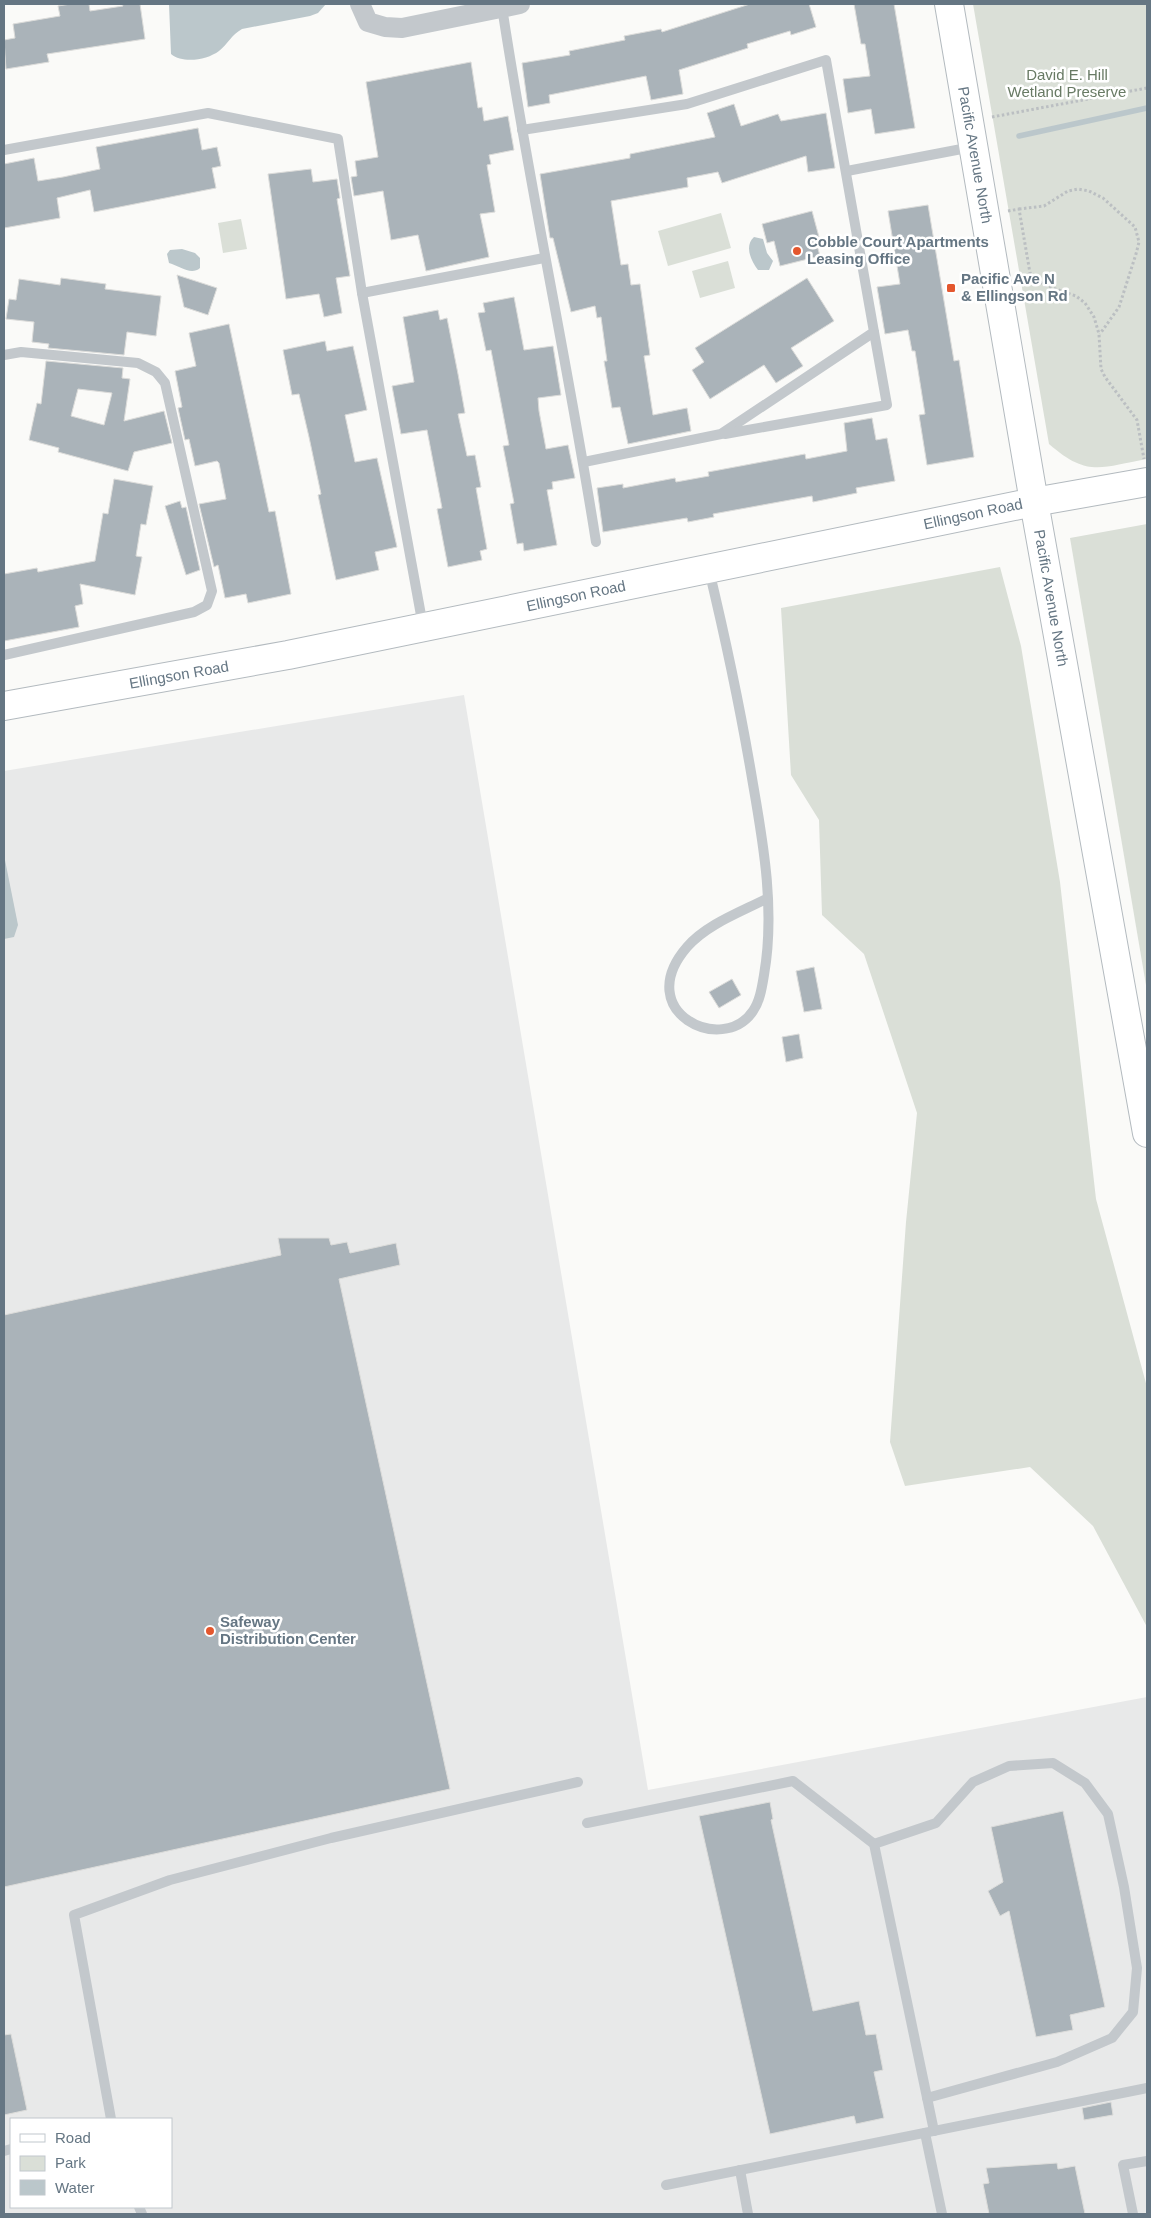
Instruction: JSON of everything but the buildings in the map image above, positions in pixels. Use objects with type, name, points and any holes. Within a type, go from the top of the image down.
[{"type":"main road","name":"Pacific Avenue North","points":[[949,4],[1034,502],[1147,1133]]},
{"type":"main road","name":"Ellingson Road","points":[[4,706],[288,655],[1034,502],[1146,471]]},
{"type":"street","points":[[364,13],[385,27],[402,28],[511,6]]},
{"type":"lane","points":[[511,6],[522,130],[544,258],[584,462],[596,542]]},
{"type":"lane","points":[[522,130],[687,104],[826,60],[887,405],[722,434],[584,462]]},
{"type":"lane","points":[[4,150],[208,113],[338,139],[362,293],[423,627]]},
{"type":"lane","points":[[847,171],[971,134]]},
{"type":"lane","points":[[362,293],[544,258]]},
{"type":"lane","points":[[722,434],[874,332]]},
{"type":"lane","points":[[4,355],[21,352],[138,363],[156,372],[165,383],[212,591],[207,605],[194,612],[4,655]]},
{"type":"lane","points":[[708,569],[738,693],[760,821],[768,898],[770,944],[761,991],[753,1012],[740,1022],[721,1029],[705,1029],[686,1021],[674,1007],[668,988],[674,967],[688,946],[708,929],[768,898]]},
{"type":"lane","points":[[874,1844],[936,1823],[973,1782],[1009,1766],[1053,1763],[1084,1784],[1108,1814],[1124,1888],[1137,1968],[1133,2012],[1112,2038],[1057,2062],[927,2098]]},
{"type":"lane","points":[[587,1823],[793,1781],[874,1844],[927,2098],[941,2214]]},
{"type":"lane","points":[[111,2118],[74,1915],[170,1880],[236,1862],[340,1835],[578,1782]]},
{"type":"lane","points":[[666,2186],[1147,2088]]},
{"type":"lane","points":[[1133,2214],[1123,2165],[1147,2161]]},
{"type":"lane","points":[[740,2170],[748,2214]]},
{"type":"path","points":[[971,134],[1147,88]]},
{"type":"path","points":[[1005,211],[1044,206],[1068,191],[1078,189],[1089,191],[1103,198],[1135,227],[1139,242],[1119,307],[1099,334]]},
{"type":"path","points":[[1019,210],[1030,273],[1044,285],[1076,296],[1085,303],[1094,317],[1099,334],[1101,368],[1105,377],[1137,420],[1146,471]]},
{"type":"shaded area","points":[[464,695],[648,1790],[1147,1697],[1147,2214],[4,2214],[4,771]]},
{"type":"green space","name":"David E. Hill Wetland Preserve","points":[[973,4],[1147,4],[1147,459],[1106,467],[1085,466],[1074,462],[1049,444]]},
{"type":"green space","points":[[721,213],[731,248],[668,266],[658,231]]},
{"type":"green space","points":[[241,219],[247,249],[223,253],[218,223]]},
{"type":"green space","points":[[728,261],[735,288],[700,298],[692,271]]},
{"type":"green space","points":[[1147,524],[1147,991],[1070,538]]},
{"type":"green space","points":[[1000,567],[1021,646],[1060,882],[1096,1199],[1147,1387],[1147,1627],[1093,1526],[1030,1467],[905,1486],[890,1442],[906,1222],[917,1113],[864,954],[822,915],[819,820],[791,775],[781,608]]},
{"type":"water","points":[[169,4],[326,4],[318,13],[310,16],[242,29],[214,54],[202,59],[188,60],[171,54]]},
{"type":"water","points":[[754,237],[763,239],[767,253],[773,261],[769,270],[758,270],[751,258],[749,245]]},
{"type":"water","points":[[182,249],[195,253],[200,258],[200,268],[189,271],[169,263],[167,254],[170,250]]},
{"type":"water","points":[[4,855],[18,925],[14,937],[4,939]]},
{"type":"waterway","points":[[1019,136],[1147,108]]},
{"type":"place","name":"Cobble Court Apartments Leasing Office","points":[[797,251]]},
{"type":"place","name":"Pacific Ave N & Ellingson Rd","points":[[951,288]]},
{"type":"place","name":"Safeway Distribution Center","points":[[210,1631]]}]
